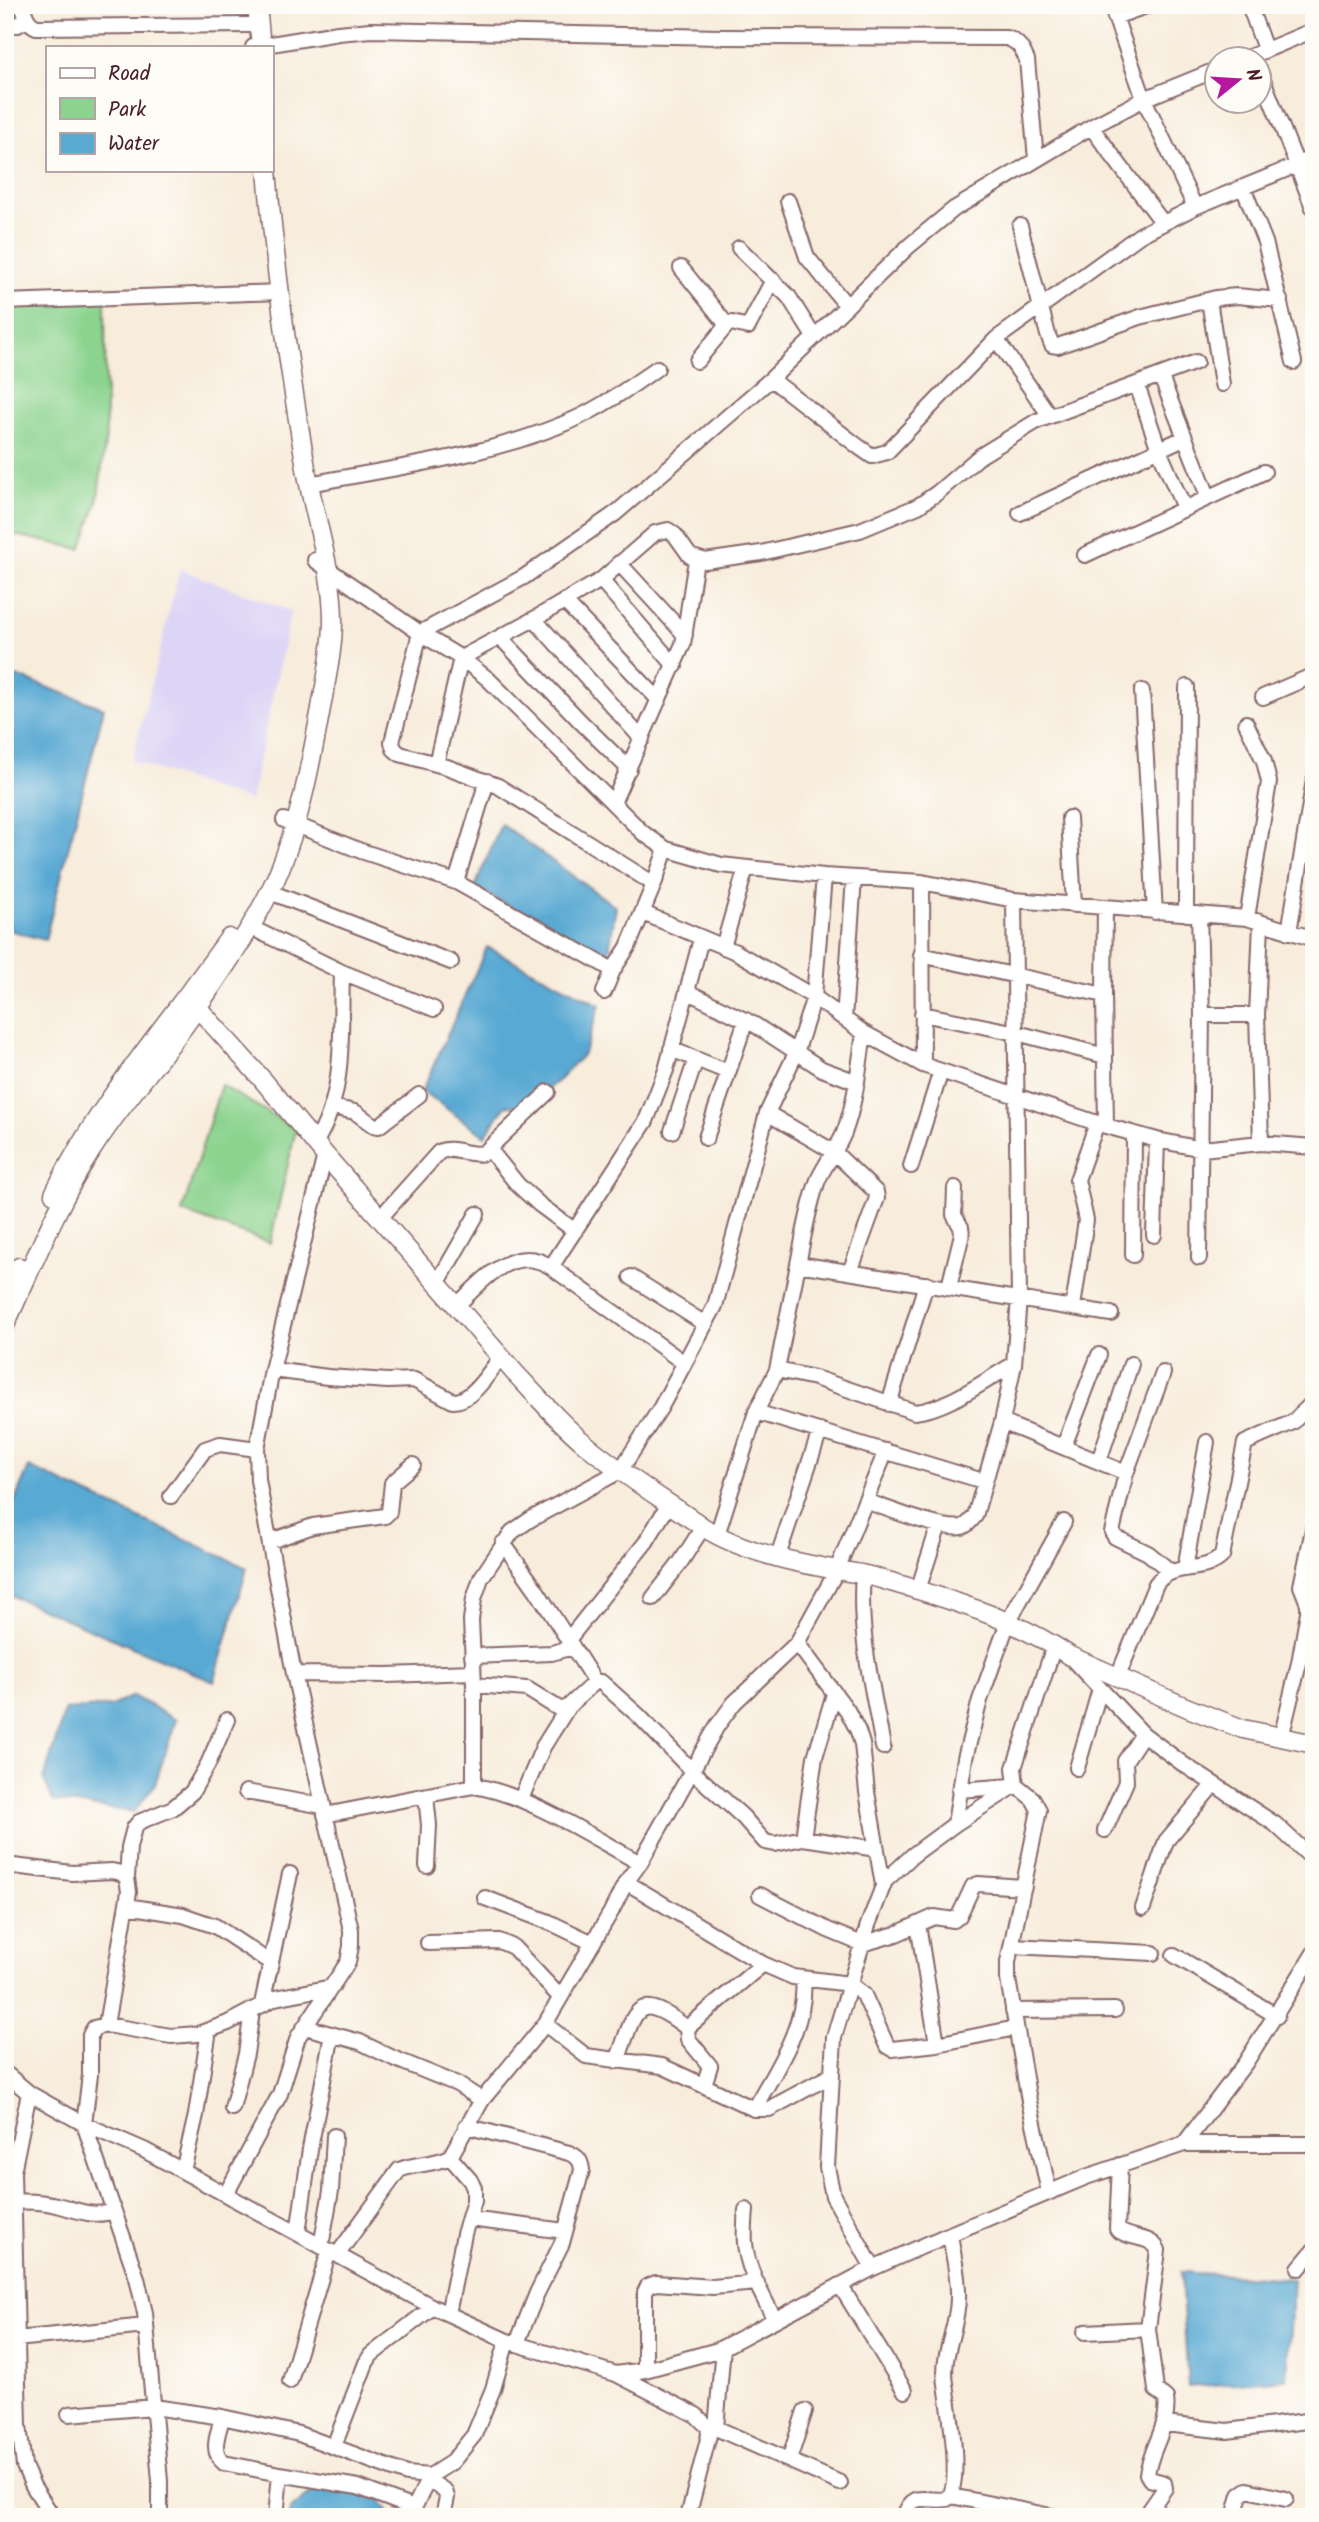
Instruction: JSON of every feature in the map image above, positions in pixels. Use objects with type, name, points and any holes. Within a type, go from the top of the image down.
[{"type":"street","points":[[254,5],[250,25],[257,46]]},
{"type":"street","points":[[254,5],[257,46]]},
{"type":"street","points":[[1149,5],[1113,11],[1144,99],[1195,207]]},
{"type":"street","points":[[1249,5],[1253,46]]},
{"type":"street","points":[[5,25],[18,25],[25,12],[36,27],[250,25]]},
{"type":"street","points":[[263,46],[371,30],[722,37],[1007,38],[1022,47],[1027,60],[1036,159]]},
{"type":"street","points":[[1274,47],[1314,30]]},
{"type":"street","points":[[654,884],[487,781],[400,754],[394,749],[392,742],[420,633],[524,577],[616,513],[771,379],[931,226],[954,209],[1091,127],[1144,99],[1204,74]]},
{"type":"street","points":[[1274,109],[1314,210]]},
{"type":"street","points":[[1091,127],[1163,223]]},
{"type":"street","points":[[771,379],[865,452],[879,456],[887,452],[996,339],[1140,235],[1195,207],[1314,156]]},
{"type":"street","points":[[258,172],[321,563],[488,679],[642,833],[666,849],[721,865],[824,876],[922,882],[1014,900],[1254,920],[1314,939]]},
{"type":"street","points":[[5,1325],[61,1202],[90,1152],[192,1002],[257,895],[289,822],[314,746],[331,648],[332,609],[290,437],[267,172]]},
{"type":"street","points":[[1243,187],[1265,242],[1294,362]]},
{"type":"street","points":[[788,201],[807,257],[847,306]]},
{"type":"street","points":[[1020,226],[1052,345],[1058,346],[1140,317],[1209,300],[1237,296],[1280,300]]},
{"type":"street","points":[[739,248],[789,297],[814,337]]},
{"type":"street","points":[[681,268],[727,325]]},
{"type":"street","points":[[697,361],[727,325],[732,323],[748,327],[773,280]]},
{"type":"street","points":[[5,302],[276,292]]},
{"type":"street","points":[[1209,300],[1222,384]]},
{"type":"street","points":[[996,339],[1050,416]]},
{"type":"street","points":[[461,658],[534,620],[601,580],[655,533],[662,530],[668,530],[675,535],[690,556],[705,561],[761,553],[860,530],[918,506],[980,456],[1030,425],[1196,362]]},
{"type":"street","points":[[309,484],[431,460],[533,435],[576,418],[617,396],[657,368]]},
{"type":"street","points":[[1161,377],[1208,496]]},
{"type":"street","points":[[1138,385],[1159,450],[1184,508]]},
{"type":"street","points":[[1020,513],[1184,438]]},
{"type":"street","points":[[1085,555],[1264,472]]},
{"type":"street","points":[[613,803],[675,666],[685,635],[696,560]]},
{"type":"street","points":[[619,564],[685,635]]},
{"type":"street","points":[[601,580],[675,666]]},
{"type":"street","points":[[564,601],[659,700]]},
{"type":"street","points":[[534,620],[642,739]]},
{"type":"street","points":[[501,638],[629,769]]},
{"type":"street","points":[[436,764],[461,658]]},
{"type":"street","points":[[1263,697],[1314,675]]},
{"type":"street","points":[[1187,687],[1192,915],[1202,1015],[1199,1258]]},
{"type":"street","points":[[1142,691],[1155,912]]},
{"type":"street","points":[[1246,723],[1264,761],[1269,782],[1254,920],[1261,1143]]},
{"type":"street","points":[[1289,932],[1314,780]]},
{"type":"street","points":[[456,882],[487,781]]},
{"type":"street","points":[[1069,818],[1074,905]]},
{"type":"street","points":[[289,822],[360,851],[456,882],[613,970]]},
{"type":"street","points":[[5,1295],[77,1150],[106,1106],[250,927],[279,872],[289,822]]},
{"type":"street","points":[[604,992],[643,913],[666,849]]},
{"type":"street","points":[[723,947],[746,868]]},
{"type":"street","points":[[474,1786],[471,1620],[481,1578],[512,1532],[620,1471],[661,1407],[705,1324],[720,1292],[766,1113],[796,1053],[814,997],[824,876]]},
{"type":"street","points":[[844,1019],[854,877]]},
{"type":"street","points":[[922,882],[923,1065]]},
{"type":"street","points":[[270,892],[451,962]]},
{"type":"street","points":[[865,1501],[939,1525],[961,1527],[969,1524],[975,1516],[1002,1422],[1014,1364],[1019,1298],[1014,900]]},
{"type":"street","points":[[1073,1307],[1086,1220],[1077,1180],[1101,1124],[1105,907]]},
{"type":"street","points":[[643,913],[723,947],[814,997],[864,1033],[923,1065],[1157,1140],[1202,1149],[1261,1143],[1314,1147]]},
{"type":"street","points":[[250,927],[342,972],[434,1009]]},
{"type":"street","points":[[551,1267],[646,1121],[671,1049],[701,939]]},
{"type":"street","points":[[921,955],[1104,995]]},
{"type":"street","points":[[226,2194],[280,2094],[298,2038],[348,1962],[351,1946],[351,1930],[294,1674],[258,1480],[257,1449],[320,1149],[332,1107],[339,1067],[342,972]]},
{"type":"street","points":[[688,992],[746,1020],[829,1072],[857,1082]]},
{"type":"street","points":[[192,1002],[262,1079],[501,1357],[581,1440],[620,1471],[669,1504],[710,1531],[778,1556],[836,1572],[863,1574],[918,1590],[1007,1622],[1070,1656],[1199,1712],[1243,1729],[1314,1744]]},
{"type":"street","points":[[922,1014],[1017,1033],[1104,1056]]},
{"type":"street","points":[[1202,1015],[1257,1015]]},
{"type":"street","points":[[706,1138],[746,1020]]},
{"type":"street","points":[[653,1598],[680,1563],[710,1531],[756,1412],[777,1370],[812,1197],[844,1133],[857,1082],[864,1033]]},
{"type":"street","points":[[671,1049],[729,1072]]},
{"type":"street","points":[[671,1131],[696,1059]]},
{"type":"street","points":[[911,1166],[941,1070]]},
{"type":"street","points":[[380,1218],[439,1152],[444,1149],[478,1155],[489,1149],[548,1092]]},
{"type":"street","points":[[332,1107],[355,1111],[373,1125],[379,1126],[419,1095]]},
{"type":"street","points":[[766,1113],[834,1152],[876,1192],[877,1198],[850,1272]]},
{"type":"street","points":[[1133,1255],[1134,1134]]},
{"type":"street","points":[[1154,1235],[1157,1140]]},
{"type":"street","points":[[489,1149],[517,1185],[575,1231]]},
{"type":"street","points":[[949,1287],[962,1234],[954,1215],[955,1188]]},
{"type":"street","points":[[437,1284],[477,1214]]},
{"type":"street","points":[[456,1306],[501,1265],[529,1258],[541,1261],[684,1363]]},
{"type":"street","points":[[798,1264],[1111,1314]]},
{"type":"street","points":[[631,1277],[705,1324]]},
{"type":"street","points":[[889,1404],[926,1284]]},
{"type":"street","points":[[1064,1446],[1099,1355]]},
{"type":"street","points":[[272,1370],[328,1377],[414,1380],[453,1401],[460,1401],[468,1396],[501,1357]]},
{"type":"street","points":[[777,1370],[815,1378],[915,1412],[926,1411],[1014,1364]]},
{"type":"street","points":[[1099,1461],[1131,1364]]},
{"type":"street","points":[[1163,1373],[1126,1473],[1112,1532],[1115,1537],[1177,1570]]},
{"type":"street","points":[[1118,1676],[1156,1584],[1177,1570],[1208,1565],[1222,1556],[1245,1443],[1293,1422],[1314,1401]]},
{"type":"street","points":[[756,1412],[984,1481]]},
{"type":"street","points":[[1002,1422],[1126,1473]]},
{"type":"street","points":[[778,1556],[820,1431]]},
{"type":"street","points":[[1177,1570],[1207,1442]]},
{"type":"street","points":[[171,1496],[205,1449],[220,1444],[257,1449]]},
{"type":"street","points":[[329,2251],[399,2170],[408,2166],[443,2161],[450,2157],[482,2100],[545,2024],[717,1726],[734,1703],[797,1643],[836,1572],[886,1451]]},
{"type":"street","points":[[271,1541],[313,1526],[385,1516],[389,1512],[392,1483],[413,1465]]},
{"type":"street","points":[[472,1656],[552,1653],[570,1643],[646,1542],[669,1504]]},
{"type":"street","points":[[955,1824],[959,1790],[980,1700],[1007,1622],[1064,1522]]},
{"type":"street","points":[[918,1590],[939,1525]]},
{"type":"street","points":[[1281,1738],[1308,1612],[1301,1586],[1314,1525]]},
{"type":"street","points":[[503,1543],[595,1682]]},
{"type":"street","points":[[863,1574],[862,1628],[883,1747]]},
{"type":"street","points":[[797,1643],[853,1720],[862,1744],[867,1792],[883,1885]]},
{"type":"street","points":[[1049,2192],[1016,2028],[1008,1962],[1039,1810],[1033,1799],[1016,1785],[1014,1768],[1054,1646]]},
{"type":"street","points":[[1070,1656],[1143,1734],[1183,1764],[1275,1824],[1314,1860]]},
{"type":"street","points":[[294,1674],[474,1678],[527,1689],[542,1697],[555,1709],[568,1707]]},
{"type":"street","points":[[521,1799],[543,1747],[568,1707],[595,1682],[601,1682],[743,1817],[765,1842],[775,1844],[803,1838],[877,1849]]},
{"type":"street","points":[[1077,1768],[1100,1689]]},
{"type":"street","points":[[803,1838],[815,1756],[834,1694]]},
{"type":"street","points":[[106,2025],[129,1892],[129,1847],[134,1828],[139,1822],[182,1803],[192,1792],[208,1764],[227,1720]]},
{"type":"street","points":[[1105,1830],[1126,1782],[1125,1761],[1143,1734]]},
{"type":"street","points":[[1143,1908],[1166,1841],[1214,1784]]},
{"type":"street","points":[[959,1790],[1016,1785]]},
{"type":"street","points":[[873,2268],[829,2185],[827,2167],[834,2037],[883,1885],[893,1872],[913,1855],[1016,1785]]},
{"type":"street","points":[[246,1792],[324,1810],[426,1796],[474,1786],[494,1789],[521,1799],[640,1863]]},
{"type":"street","points":[[426,1796],[429,1825],[427,1866]]},
{"type":"street","points":[[5,1865],[72,1873],[112,1871],[127,1878]]},
{"type":"street","points":[[232,2108],[271,1963],[290,1874]]},
{"type":"street","points":[[626,1882],[763,1964],[803,1979],[850,1983],[864,1995],[887,2046],[897,2049],[1016,2028]]},
{"type":"street","points":[[760,1895],[862,1944],[934,1917],[954,1920],[973,1886],[978,1884],[1024,1887]]},
{"type":"street","points":[[485,1898],[549,1922],[593,1943]]},
{"type":"street","points":[[127,1906],[183,1915],[208,1923],[271,1963]]},
{"type":"street","points":[[918,1924],[937,2043]]},
{"type":"street","points":[[428,1942],[506,1943],[513,1947],[560,1997]]},
{"type":"street","points":[[1012,1946],[1153,1953]]},
{"type":"street","points":[[1184,2144],[1218,2102],[1277,2016],[1314,1953]]},
{"type":"street","points":[[1174,1955],[1277,2016]]},
{"type":"street","points":[[687,2028],[763,1964]]},
{"type":"street","points":[[754,2109],[785,2051],[798,2019],[804,1994],[803,1979]]},
{"type":"street","points":[[160,2517],[154,2407],[146,2326],[137,2278],[84,2124],[90,2075],[90,2035],[94,2028],[106,2025],[171,2036],[198,2034],[228,2023],[275,1998],[332,1987]]},
{"type":"street","points":[[617,2061],[631,2024],[642,2008],[647,2006],[661,2009],[687,2028],[688,2039],[710,2066],[704,2085]]},
{"type":"street","points":[[1013,2011],[1115,2010]]},
{"type":"street","points":[[545,2024],[586,2056],[662,2066],[754,2109],[769,2109],[832,2075]]},
{"type":"street","points":[[305,2027],[360,2042],[457,2084],[482,2100]]},
{"type":"street","points":[[183,2171],[196,2115],[209,2030]]},
{"type":"street","points":[[298,2233],[310,2149],[332,2034]]},
{"type":"street","points":[[5,2073],[29,2094],[84,2124],[144,2150],[447,2314],[512,2342],[616,2374],[696,2415],[712,2427],[840,2483]]},
{"type":"street","points":[[29,2094],[14,2160],[12,2201],[16,2339],[13,2432],[33,2486],[53,2517]]},
{"type":"street","points":[[222,2417],[215,2448],[224,2463],[358,2487],[411,2512],[429,2478],[452,2462],[474,2435],[512,2342],[562,2243],[582,2170],[577,2157],[466,2126]]},
{"type":"street","points":[[290,2381],[329,2251],[334,2136]]},
{"type":"street","points":[[616,2374],[698,2357],[723,2347],[873,2268],[1049,2192],[1120,2165],[1184,2144],[1314,2144]]},
{"type":"street","points":[[447,2314],[474,2201],[474,2188],[450,2157]]},
{"type":"street","points":[[1120,2165],[1118,2229],[1123,2234],[1153,2242],[1158,2250],[1148,2329],[1156,2390],[1166,2400],[1165,2424],[1147,2473],[1150,2479],[1164,2483],[1165,2490],[1145,2517]]},
{"type":"street","points":[[12,2201],[48,2203],[92,2215],[113,2211]]},
{"type":"street","points":[[746,2210],[745,2243],[757,2283],[775,2320]]},
{"type":"street","points":[[469,2219],[565,2231]]},
{"type":"street","points":[[950,2234],[958,2299],[945,2379],[954,2451],[955,2487],[951,2496]]},
{"type":"street","points":[[1299,2268],[1312,2253]]},
{"type":"street","points":[[645,2370],[645,2292],[648,2286],[656,2283],[713,2287],[757,2283]]},
{"type":"street","points":[[840,2284],[905,2391]]},
{"type":"street","points":[[334,2446],[371,2355],[433,2307]]},
{"type":"street","points":[[16,2339],[146,2326]]},
{"type":"street","points":[[1085,2332],[1148,2329]]},
{"type":"street","points":[[688,2517],[712,2427],[723,2347]]},
{"type":"street","points":[[69,2414],[154,2407],[222,2417],[299,2434],[407,2474],[429,2478],[445,2491],[447,2497],[443,2517]]},
{"type":"street","points":[[789,2460],[805,2411]]},
{"type":"street","points":[[1165,2424],[1227,2431],[1314,2420]]},
{"type":"street","points":[[276,2517],[280,2474]]},
{"type":"street","points":[[1234,2517],[1240,2495],[1247,2490],[1286,2499]]},
{"type":"street","points":[[904,2517],[907,2507],[914,2500],[942,2500],[951,2496],[1056,2517]]},
{"type":"shaded area","points":[[180,569],[291,611],[250,801],[132,761]]},
{"type":"green space","points":[[105,292],[106,436],[97,503],[81,549],[5,533],[5,296]]},
{"type":"green space","points":[[221,1085],[296,1129],[270,1243],[182,1212]]},
{"type":"water","points":[[5,672],[104,708],[45,940],[5,929]]},
{"type":"water","points":[[501,824],[616,907],[607,963],[475,887]]},
{"type":"water","points":[[487,947],[600,1005],[584,1053],[560,1079],[526,1106],[506,1105],[485,1136],[422,1091]]},
{"type":"water","points":[[29,1467],[247,1568],[214,1682],[5,1593],[5,1524]]},
{"type":"water","points":[[133,1696],[176,1720],[155,1784],[134,1812],[53,1801],[44,1779],[65,1710],[111,1706]]},
{"type":"water","points":[[1181,2272],[1293,2279],[1287,2379],[1188,2387]]},
{"type":"water","points":[[320,2486],[380,2499],[392,2517],[289,2517],[290,2510]]}]
